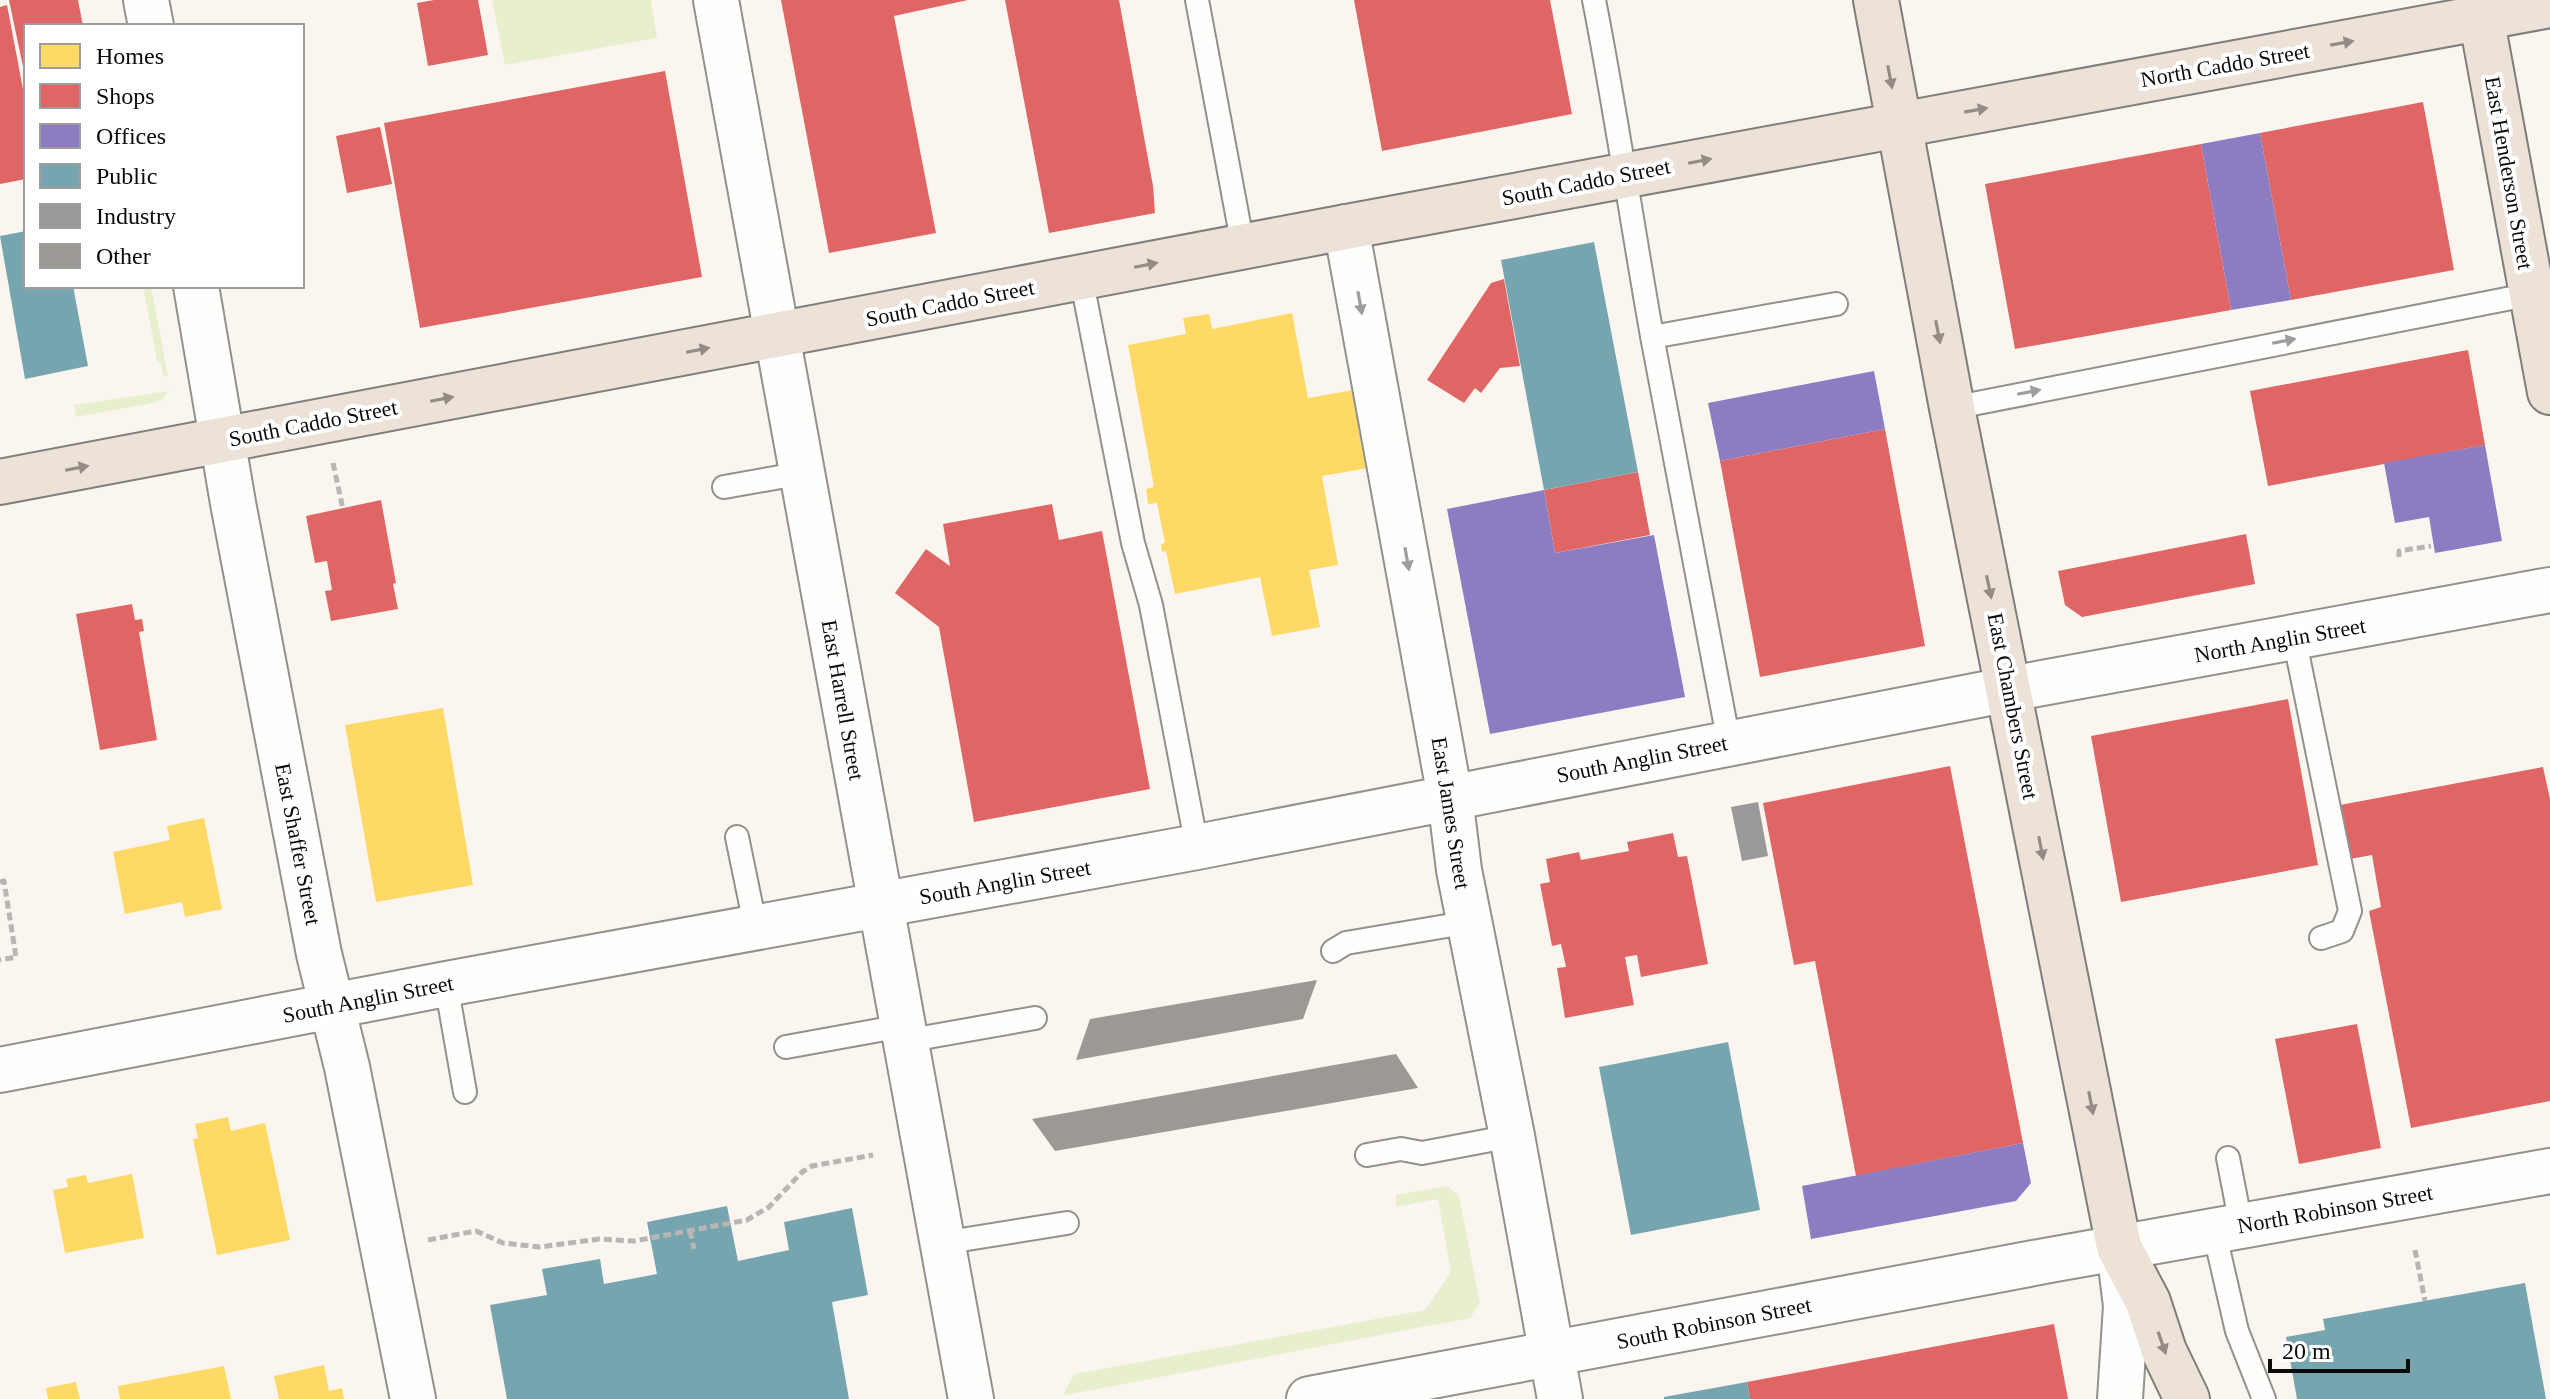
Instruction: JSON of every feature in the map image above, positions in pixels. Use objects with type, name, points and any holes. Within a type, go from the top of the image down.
[{"type":"main road","name":"East Chambers Street","points":[[1876,0],[1952,408],[2119,1247],[2148,1302],[2164,1351],[2187,1399]]},
{"type":"main road","name":"North Caddo Street","points":[[1899,124],[2479,9],[2550,5]]},
{"type":"main road","name":"East Henderson Street","points":[[2479,9],[2550,392]]},
{"type":"main road","name":"South Caddo Street","points":[[0,482],[1899,124]]},
{"type":"street","points":[[146,0],[151,24]]},
{"type":"street","name":"East Harrell Street","points":[[716,0],[971,1399]]},
{"type":"street","name":"East James Street","points":[[1346,227],[1450,797],[1456,850],[1560,1399]]},
{"type":"street","name":"East Shaffer Street","points":[[196,288],[319,954],[333,1006],[413,1399]]},
{"type":"street","name":"North Anglin Street","points":[[2010,689],[2550,590]]},
{"type":"street","name":"South Anglin Street","points":[[0,1070],[446,984],[1197,847],[2010,689]]},
{"type":"street","name":"North Robinson Street","points":[[2119,1247],[2550,1171]]},
{"type":"street","points":[[2119,1247],[2126,1306],[2120,1399]]},
{"type":"street","name":"South Robinson Street","points":[[1309,1399],[2119,1247]]},
{"type":"lane","points":[[1197,0],[1243,246]]},
{"type":"lane","points":[[1594,0],[1617,115],[1623,175],[1652,337],[1729,743]]},
{"type":"lane","points":[[1081,277],[1133,543],[1151,605],[1197,847]]},
{"type":"lane","points":[[1952,408],[2532,294]]},
{"type":"lane","points":[[1652,337],[1836,304]]},
{"type":"lane","points":[[724,487],[803,473]]},
{"type":"lane","points":[[2294,637],[2350,911],[2342,931],[2321,938]]},
{"type":"lane","points":[[737,837],[756,929]]},
{"type":"lane","points":[[1333,951],[1346,943],[1470,922]]},
{"type":"lane","points":[[446,984],[465,1092]]},
{"type":"lane","points":[[786,1047],[1035,1018]]},
{"type":"lane","points":[[1367,1155],[1401,1149],[1422,1153],[1512,1136]]},
{"type":"lane","points":[[2228,1158],[2227,1228],[2237,1331],[2264,1399]]},
{"type":"lane","points":[[942,1243],[1067,1223]]},
{"type":"path","points":[[2399,557],[2399,551],[2431,546]]},
{"type":"path","points":[[0,882],[4,881],[3,898],[16,957],[0,960]]},
{"type":"path","points":[[428,1240],[476,1231],[503,1243],[540,1247],[599,1239],[634,1241],[747,1220],[769,1207],[802,1172],[812,1166],[873,1155]]},
{"type":"path","points":[[690,1230],[694,1249]]},
{"type":"path","points":[[2415,1250],[2425,1301]]},
{"type":"green space","points":[[492,0],[651,0],[657,38],[505,65]]},
{"type":"green space","points":[[143,288],[151,288],[168,376],[163,377],[161,364],[157,360]]},
{"type":"green space","points":[[169,391],[162,400],[153,403],[76,417],[74,405]]},
{"type":"green space","points":[[1447,1186],[1459,1196],[1480,1303],[1470,1318],[1064,1393],[1074,1374],[1425,1310],[1451,1272],[1438,1199],[1396,1207],[1396,1195]]},
{"type":"building: Homes","points":[[1292,313],[1308,398],[1359,389],[1374,467],[1322,476],[1338,565],[1309,570],[1320,627],[1272,636],[1260,577],[1175,594],[1166,551],[1162,552],[1161,544],[1165,543],[1157,503],[1148,504],[1146,489],[1154,487],[1128,345],[1186,334],[1183,318],[1209,314],[1212,329]]},
{"type":"building: Homes","points":[[443,708],[473,885],[376,902],[345,725]]},
{"type":"building: Homes","points":[[204,818],[222,909],[185,917],[182,902],[125,914],[113,852],[170,840],[167,826]]},
{"type":"building: Homes","points":[[228,1117],[231,1131],[265,1123],[290,1240],[217,1255],[193,1139],[198,1138],[195,1124]]},
{"type":"building: Homes","points":[[132,1174],[144,1238],[65,1253],[53,1190],[68,1187],[66,1179],[86,1175],[88,1183]]},
{"type":"building: Homes","points":[[324,1365],[329,1391],[342,1388],[344,1399],[279,1399],[274,1376]]},
{"type":"building: Homes","points":[[224,1366],[231,1399],[120,1399],[118,1386]]},
{"type":"building: Homes","points":[[76,1382],[80,1399],[48,1399],[46,1388]]},
{"type":"building: Shops","points":[[9,0],[78,0],[83,24],[24,24],[24,71]]},
{"type":"building: Shops","points":[[478,0],[488,55],[428,66],[417,3]]},
{"type":"building: Shops","points":[[781,0],[968,0],[894,16],[936,233],[829,253]]},
{"type":"building: Shops","points":[[1005,0],[1119,0],[1153,186],[1155,213],[1049,233]]},
{"type":"building: Shops","points":[[1354,0],[1550,0],[1572,114],[1382,151]]},
{"type":"building: Shops","points":[[7,5],[24,94],[24,179],[0,184],[0,7]]},
{"type":"building: Shops","points":[[665,71],[702,277],[420,328],[384,123]]},
{"type":"building: Shops","points":[[2423,102],[2454,270],[2291,300],[2260,133]]},
{"type":"building: Shops","points":[[380,127],[392,184],[347,193],[336,136]]},
{"type":"building: Shops","points":[[2201,144],[2231,310],[2015,349],[1985,184]]},
{"type":"building: Shops","points":[[1504,279],[1520,366],[1500,368],[1481,393],[1475,388],[1464,403],[1427,380],[1491,283]]},
{"type":"building: Shops","points":[[2468,350],[2485,445],[2268,486],[2250,391]]},
{"type":"building: Shops","points":[[1885,429],[1925,646],[1760,677],[1720,461]]},
{"type":"building: Shops","points":[[1638,472],[1650,535],[1555,553],[1544,490]]},
{"type":"building: Shops","points":[[381,500],[398,609],[331,621],[325,591],[332,590],[327,561],[315,563],[306,516]]},
{"type":"building: Shops","points":[[1052,504],[1059,540],[1102,531],[1150,789],[974,822],[939,627],[895,593],[926,549],[950,566],[943,524]]},
{"type":"building: Shops","points":[[2246,534],[2255,584],[2082,617],[2065,605],[2058,571]]},
{"type":"building: Shops","points":[[132,604],[135,620],[142,619],[144,631],[139,632],[157,740],[100,750],[76,614]]},
{"type":"building: Shops","points":[[2288,699],[2318,865],[2121,902],[2091,736]]},
{"type":"building: Shops","points":[[1950,766],[2023,1143],[1856,1176],[1815,961],[1794,965],[1763,803]]},
{"type":"building: Shops","points":[[2543,767],[2550,799],[2550,1101],[2411,1128],[2369,911],[2381,907],[2372,855],[2350,859],[2340,805]]},
{"type":"building: Shops","points":[[1673,833],[1678,857],[1687,856],[1708,964],[1641,977],[1637,955],[1625,957],[1634,1005],[1565,1018],[1557,968],[1566,967],[1561,944],[1552,946],[1540,884],[1550,882],[1546,859],[1579,852],[1581,860],[1629,851],[1627,842]]},
{"type":"building: Shops","points":[[2357,1024],[2381,1148],[2299,1164],[2275,1039]]},
{"type":"building: Shops","points":[[2054,1324],[2068,1399],[1750,1399],[1747,1382]]},
{"type":"building: Offices","points":[[2260,133],[2291,300],[2231,310],[2201,144]]},
{"type":"building: Offices","points":[[1874,371],[1885,429],[1720,461],[1708,403]]},
{"type":"building: Offices","points":[[2485,445],[2502,541],[2435,553],[2429,517],[2395,523],[2384,463]]},
{"type":"building: Offices","points":[[1544,490],[1555,553],[1654,535],[1685,697],[1490,734],[1447,509]]},
{"type":"building: Offices","points":[[2023,1143],[2031,1183],[2016,1201],[1811,1239],[1802,1186]]},
{"type":"building: Public","points":[[24,231],[24,288],[73,288],[88,366],[25,379],[0,236]]},
{"type":"building: Public","points":[[1594,242],[1638,472],[1544,490],[1501,260]]},
{"type":"building: Public","points":[[1728,1042],[1760,1210],[1631,1235],[1599,1067]]},
{"type":"building: Public","points":[[727,1206],[738,1261],[789,1250],[784,1222],[852,1208],[868,1295],[832,1302],[849,1399],[507,1399],[490,1305],[547,1295],[542,1269],[600,1259],[604,1284],[657,1274],[647,1222]]},
{"type":"building: Public","points":[[2525,1283],[2546,1399],[2297,1399],[2286,1337],[2325,1330],[2323,1319]]},
{"type":"building: Public","points":[[1747,1382],[1750,1399],[1664,1399],[1664,1397]]},
{"type":"building: Industry","points":[[1758,802],[1768,856],[1742,861],[1731,807]]},
{"type":"building: Other","points":[[1317,980],[1303,1019],[1076,1060],[1090,1019]]},
{"type":"building: Other","points":[[1396,1054],[1418,1088],[1055,1151],[1032,1119]]}]
